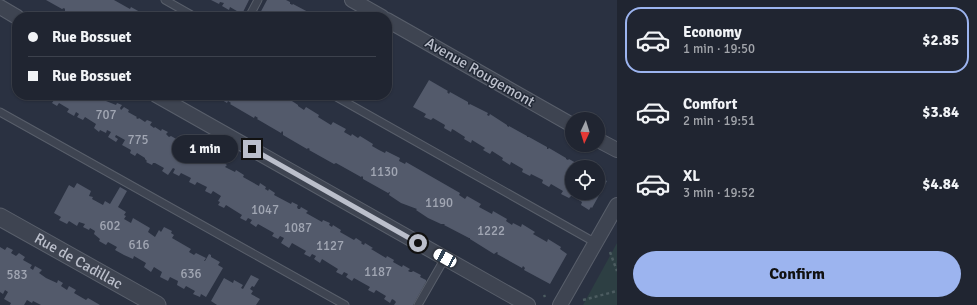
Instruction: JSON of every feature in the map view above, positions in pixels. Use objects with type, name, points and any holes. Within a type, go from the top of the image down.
[{"type":"street","points":[[352,0],[373,12]]},
{"type":"street","points":[[0,7],[12,14]]},
{"type":"street","name":"Avenue Rougemont","points":[[392,23],[565,121]]},
{"type":"street","points":[[165,100],[526,304]]},
{"type":"street","points":[[605,144],[617,150]]},
{"type":"street","points":[[560,305],[617,206]]},
{"type":"street","name":"Rue de Cadillac","points":[[0,216],[158,305]]},
{"type":"lane","points":[[165,0],[186,12]]},
{"type":"lane","points":[[252,12],[258,0]]},
{"type":"lane","points":[[342,100],[596,243]]},
{"type":"lane","points":[[0,112],[345,305]]},
{"type":"lane","points":[[418,305],[445,258]]},
{"type":"path","points":[[610,252],[617,271]]},
{"type":"path","points":[[583,300],[617,290]]},
{"type":"shaded area","points":[[617,243],[617,305],[583,305]]},
{"type":"building","points":[[46,0],[114,0],[130,9],[131,7],[140,12],[67,12],[64,8],[62,9]]},
{"type":"building","points":[[211,0],[249,0],[243,12],[239,12],[230,7],[229,10],[222,6],[224,3],[220,2],[219,4]]},
{"type":"building","points":[[267,0],[286,0],[290,2],[290,4],[293,4],[308,12],[261,12]]},
{"type":"building","points":[[429,80],[448,91],[447,92],[449,94],[450,92],[468,102],[469,105],[470,104],[488,113],[487,115],[489,116],[490,114],[507,126],[547,147],[547,149],[549,148],[568,160],[565,160],[565,196],[561,194],[563,191],[551,184],[549,187],[542,183],[543,180],[531,174],[530,176],[522,172],[523,169],[511,162],[510,165],[502,160],[503,158],[492,151],[490,154],[483,150],[485,148],[472,140],[471,143],[464,139],[465,137],[452,129],[451,132],[444,128],[445,125],[433,118],[431,120],[424,117],[426,114],[413,107]]},
{"type":"building","points":[[54,100],[105,100],[116,105],[117,103],[122,105],[120,108],[121,110],[124,107],[129,110],[128,112],[137,117],[136,118],[139,118],[145,122],[147,120],[152,122],[150,125],[161,131],[162,129],[168,132],[166,134],[169,137],[171,136],[178,140],[179,138],[184,141],[183,143],[185,145],[188,146],[189,144],[195,147],[194,149],[204,155],[205,153],[211,156],[209,158],[220,164],[221,161],[227,165],[225,167],[235,172],[236,170],[244,175],[243,177],[259,186],[260,183],[266,187],[265,189],[268,191],[269,189],[275,193],[274,195],[291,204],[292,202],[298,205],[298,209],[301,207],[308,211],[306,213],[322,222],[323,220],[330,223],[329,225],[332,227],[333,225],[341,230],[340,232],[354,240],[356,238],[362,242],[362,244],[364,245],[365,243],[373,248],[371,249],[386,258],[387,256],[394,260],[393,262],[410,269],[408,271],[413,271],[421,275],[420,277],[426,280],[426,282],[413,305],[394,305],[396,302],[394,300],[392,299],[390,303],[384,299],[386,296],[376,290],[374,293],[368,290],[370,287],[354,278],[352,281],[346,277],[348,274],[344,272],[342,275],[336,272],[338,269],[322,259],[320,263],[314,259],[316,256],[312,254],[310,257],[304,254],[306,251],[292,243],[289,248],[281,243],[284,238],[280,236],[278,239],[272,236],[274,233],[258,224],[256,227],[250,223],[252,220],[248,218],[246,221],[240,218],[242,215],[226,205],[224,208],[218,205],[220,202],[218,201],[221,196],[213,191],[211,194],[205,191],[207,187],[197,182],[195,185],[189,182],[191,178],[181,173],[179,176],[173,173],[175,169],[173,168],[168,175],[162,171],[164,168],[155,163],[152,165],[146,162],[147,161],[145,158],[137,153],[135,156],[130,153],[131,150],[122,145],[125,140],[116,135],[115,137],[118,139],[116,142],[108,137],[111,132],[107,130],[106,133],[100,130],[99,132],[94,128],[96,124],[85,117],[83,120],[77,117],[79,114],[76,112],[74,116],[67,112],[69,109],[59,103],[57,106],[52,103]]},
{"type":"building","points":[[222,100],[292,100],[304,110],[306,107],[331,125],[333,122],[346,129],[344,132],[351,136],[352,134],[358,138],[360,136],[373,144],[372,146],[379,150],[385,153],[386,151],[400,158],[399,161],[405,164],[406,162],[460,193],[459,195],[465,199],[467,196],[481,204],[479,207],[492,214],[493,211],[507,219],[506,221],[512,225],[513,223],[521,227],[522,224],[535,232],[533,234],[547,242],[548,239],[561,247],[560,249],[567,254],[550,284],[524,270],[525,268],[523,266],[522,268],[497,254],[497,252],[494,254],[470,238],[444,225],[445,224],[441,224],[428,218],[416,210],[417,209],[401,203],[389,195],[390,192],[388,193],[363,179],[362,176],[361,177],[336,163],[334,164],[283,135],[282,131],[281,133],[257,119],[258,118],[255,116],[254,118],[230,104],[231,103],[228,101],[227,103]]},
{"type":"building","points":[[77,183],[91,191],[89,196],[93,197],[92,199],[103,205],[105,201],[110,204],[120,187],[127,191],[118,207],[126,212],[124,219],[131,223],[133,218],[150,228],[148,232],[155,237],[159,230],[161,232],[164,227],[172,231],[171,233],[174,235],[172,238],[191,249],[189,252],[194,255],[196,253],[206,258],[204,261],[209,254],[211,257],[220,262],[218,265],[223,268],[206,297],[201,294],[200,297],[193,294],[195,291],[186,286],[184,289],[177,285],[178,281],[170,277],[168,281],[160,277],[162,272],[154,267],[151,272],[144,267],[146,263],[134,256],[133,259],[124,255],[115,250],[117,247],[108,242],[106,245],[99,241],[100,239],[94,234],[95,231],[90,228],[89,230],[83,227],[85,224],[79,222],[77,226],[69,221],[67,224],[59,220],[61,217],[54,213],[69,185],[74,188]]},
{"type":"building","points":[[579,200],[596,200],[592,208],[591,207],[589,210],[581,205],[582,202]]},
{"type":"building","points":[[0,247],[5,250],[7,247],[13,250],[11,253],[16,256],[19,253],[25,257],[23,260],[32,265],[30,268],[33,270],[35,266],[42,270],[39,273],[46,278],[57,283],[58,280],[63,283],[61,286],[67,290],[69,286],[76,290],[74,293],[86,300],[88,298],[100,305],[41,305],[27,300],[24,305],[10,305],[11,303],[4,299],[8,292],[5,290],[3,294],[0,292]]},
{"type":"building","points":[[251,275],[259,279],[254,287],[252,286],[250,289],[253,291],[251,294],[260,299],[256,305],[217,305],[211,301],[224,278],[233,283],[234,280],[243,285],[241,288],[243,289]]},
{"type":"route","points":[[252,149],[418,243]]}]
